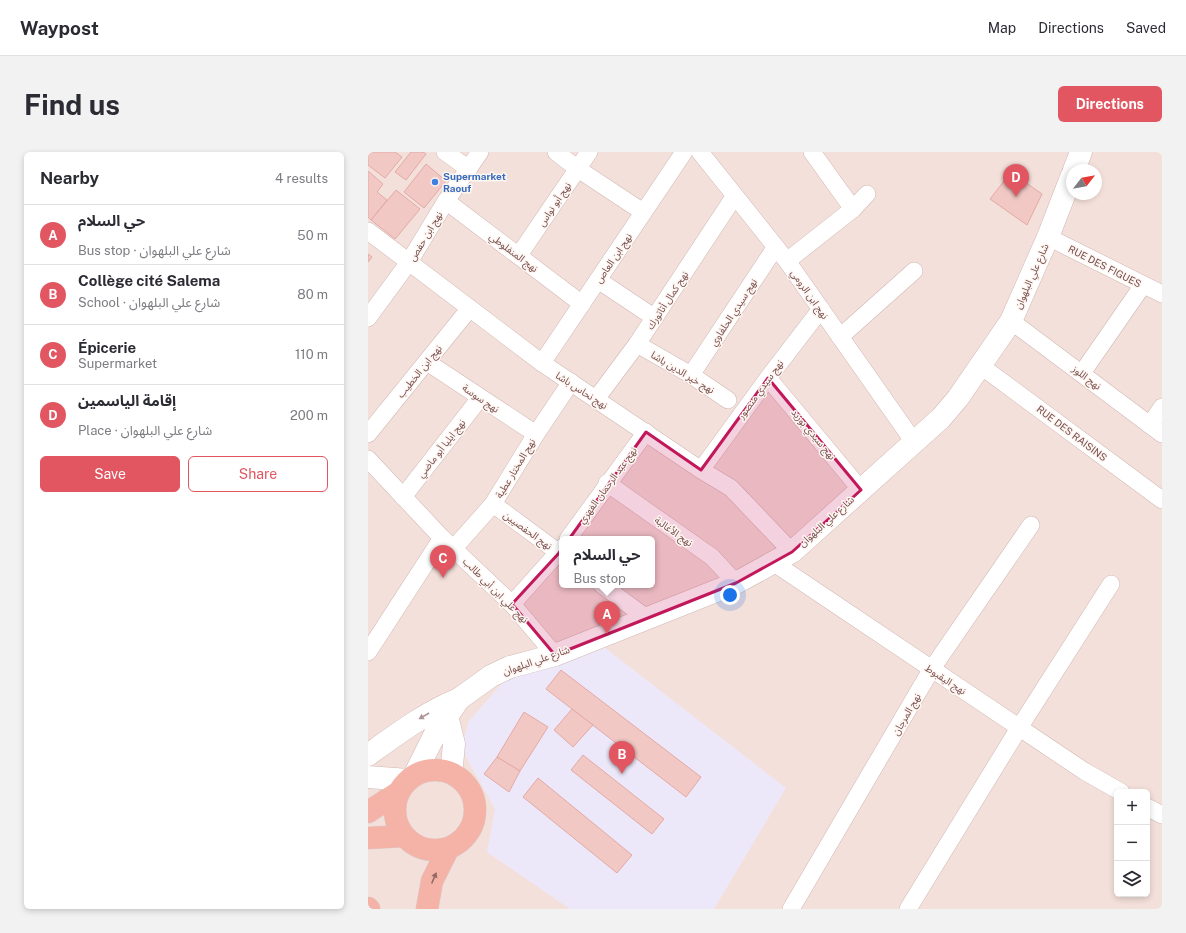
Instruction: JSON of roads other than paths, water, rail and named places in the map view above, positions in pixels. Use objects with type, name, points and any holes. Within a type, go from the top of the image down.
[{"type":"highway","points":[[368,812],[407,782],[428,770],[441,769],[453,773],[466,783],[474,797],[476,813],[472,828],[462,841],[448,849],[433,851],[417,846],[404,836],[397,823],[395,807],[407,782]]},
{"type":"highway","points":[[368,838],[404,836]]},
{"type":"highway","points":[[427,909],[432,881],[448,849]]},
{"type":"street","points":[[446,152],[469,169]]},
{"type":"street","name":"نهج ابن حفص","points":[[368,318],[409,262],[446,201],[480,152]]},
{"type":"street","points":[[556,152],[578,169],[643,212]]},
{"type":"street","name":"نهج أبو نواس","points":[[519,255],[590,152]]},
{"type":"street","name":"نهج ابن العاص","points":[[542,364],[684,152]]},
{"type":"street","name":"نهج ابن الرومي","points":[[700,152],[734,197],[787,261],[914,442]]},
{"type":"street","points":[[812,152],[853,208]]},
{"type":"street","points":[[1076,164],[1081,152]]},
{"type":"street","name":"شارع علي البلهوان","points":[[453,708],[492,676],[510,667],[555,655],[648,619],[736,583],[783,557],[942,418],[981,366],[1010,321],[1048,237],[1066,190]]},
{"type":"street","points":[[787,261],[853,208],[867,194]]},
{"type":"street","name":"نهج كمال أتاتورك","points":[[596,399],[655,318],[734,197]]},
{"type":"street","name":"نهج المنفلوطي","points":[[446,201],[582,304]]},
{"type":"street","name":"نهج نحاس باشا","points":[[368,231],[542,364],[730,488],[783,557]]},
{"type":"street","name":"RUE DES FIGUES","points":[[1048,237],[1162,294]]},
{"type":"street","name":"نهج سيدي الحلفاوي","points":[[692,376],[775,248]]},
{"type":"street","points":[[840,337],[914,271]]},
{"type":"street","points":[[598,280],[655,318]]},
{"type":"street","points":[[1082,373],[1143,285]]},
{"type":"street","name":"نهج ابن الخطيب","points":[[368,434],[470,308]]},
{"type":"street","name":"نهج سيدي منصور","points":[[701,470],[768,378],[821,309]]},
{"type":"street","name":"نهج اللوز","points":[[1010,321],[1082,373],[1156,430]]},
{"type":"street","name":"نهج خير الدين باشا","points":[[637,344],[692,376],[728,400]]},
{"type":"street","name":"نهج سوسة","points":[[427,362],[536,434]]},
{"type":"street","name":"RUE DES RAISINS","points":[[981,366],[1162,500]]},
{"type":"street","name":"نهج سيدي بوزيد","points":[[768,378],[861,490]]},
{"type":"street","name":"نهج المختار عطية","points":[[368,652],[448,543],[493,504],[536,434],[571,382]]},
{"type":"street","name":"نهج ايليا أبو ماضي","points":[[403,497],[480,398]]},
{"type":"street","points":[[1156,430],[1162,407]]},
{"type":"street","name":"نهج عبد الرحمان الفهري","points":[[572,536],[607,484],[646,432]]},
{"type":"street","name":"نهج علي ابن أبي طالب","points":[[368,459],[448,543],[512,604],[555,655]]},
{"type":"street","name":"نهج الأغالبة","points":[[607,484],[712,557],[736,583]]},
{"type":"street","name":"نهج الحفصيين","points":[[493,504],[559,546]]},
{"type":"street","name":"نهج المرجان","points":[[791,909],[931,670],[1031,525]]},
{"type":"street","name":"نهج عبد الرحمان الفهري","points":[[512,604],[559,553]]},
{"type":"street","name":"نهج اليقبوط","points":[[783,557],[931,670],[1084,771],[1116,789]]},
{"type":"street","points":[[908,909],[1019,728],[1111,584]]},
{"type":"street","points":[[606,588],[648,619]]},
{"type":"street","points":[[368,755],[416,720],[438,708],[453,708]]},
{"type":"street","points":[[453,708],[453,773]]},
{"type":"street","points":[[368,777],[407,782],[453,708]]},
{"type":"street","points":[[1150,809],[1162,816]]},
{"type":"place","name":"Supermarket Raouf","points":[[435,182]]},
{"type":"place","name":"إقامة الياسمين","points":[[1016,197]]},
{"type":"place","name":"Épicerie","points":[[443,578]]},
{"type":"place","name":"حي السلام","points":[[607,634]]},
{"type":"place","name":"Collège cité Salema","points":[[622,774]]}]
